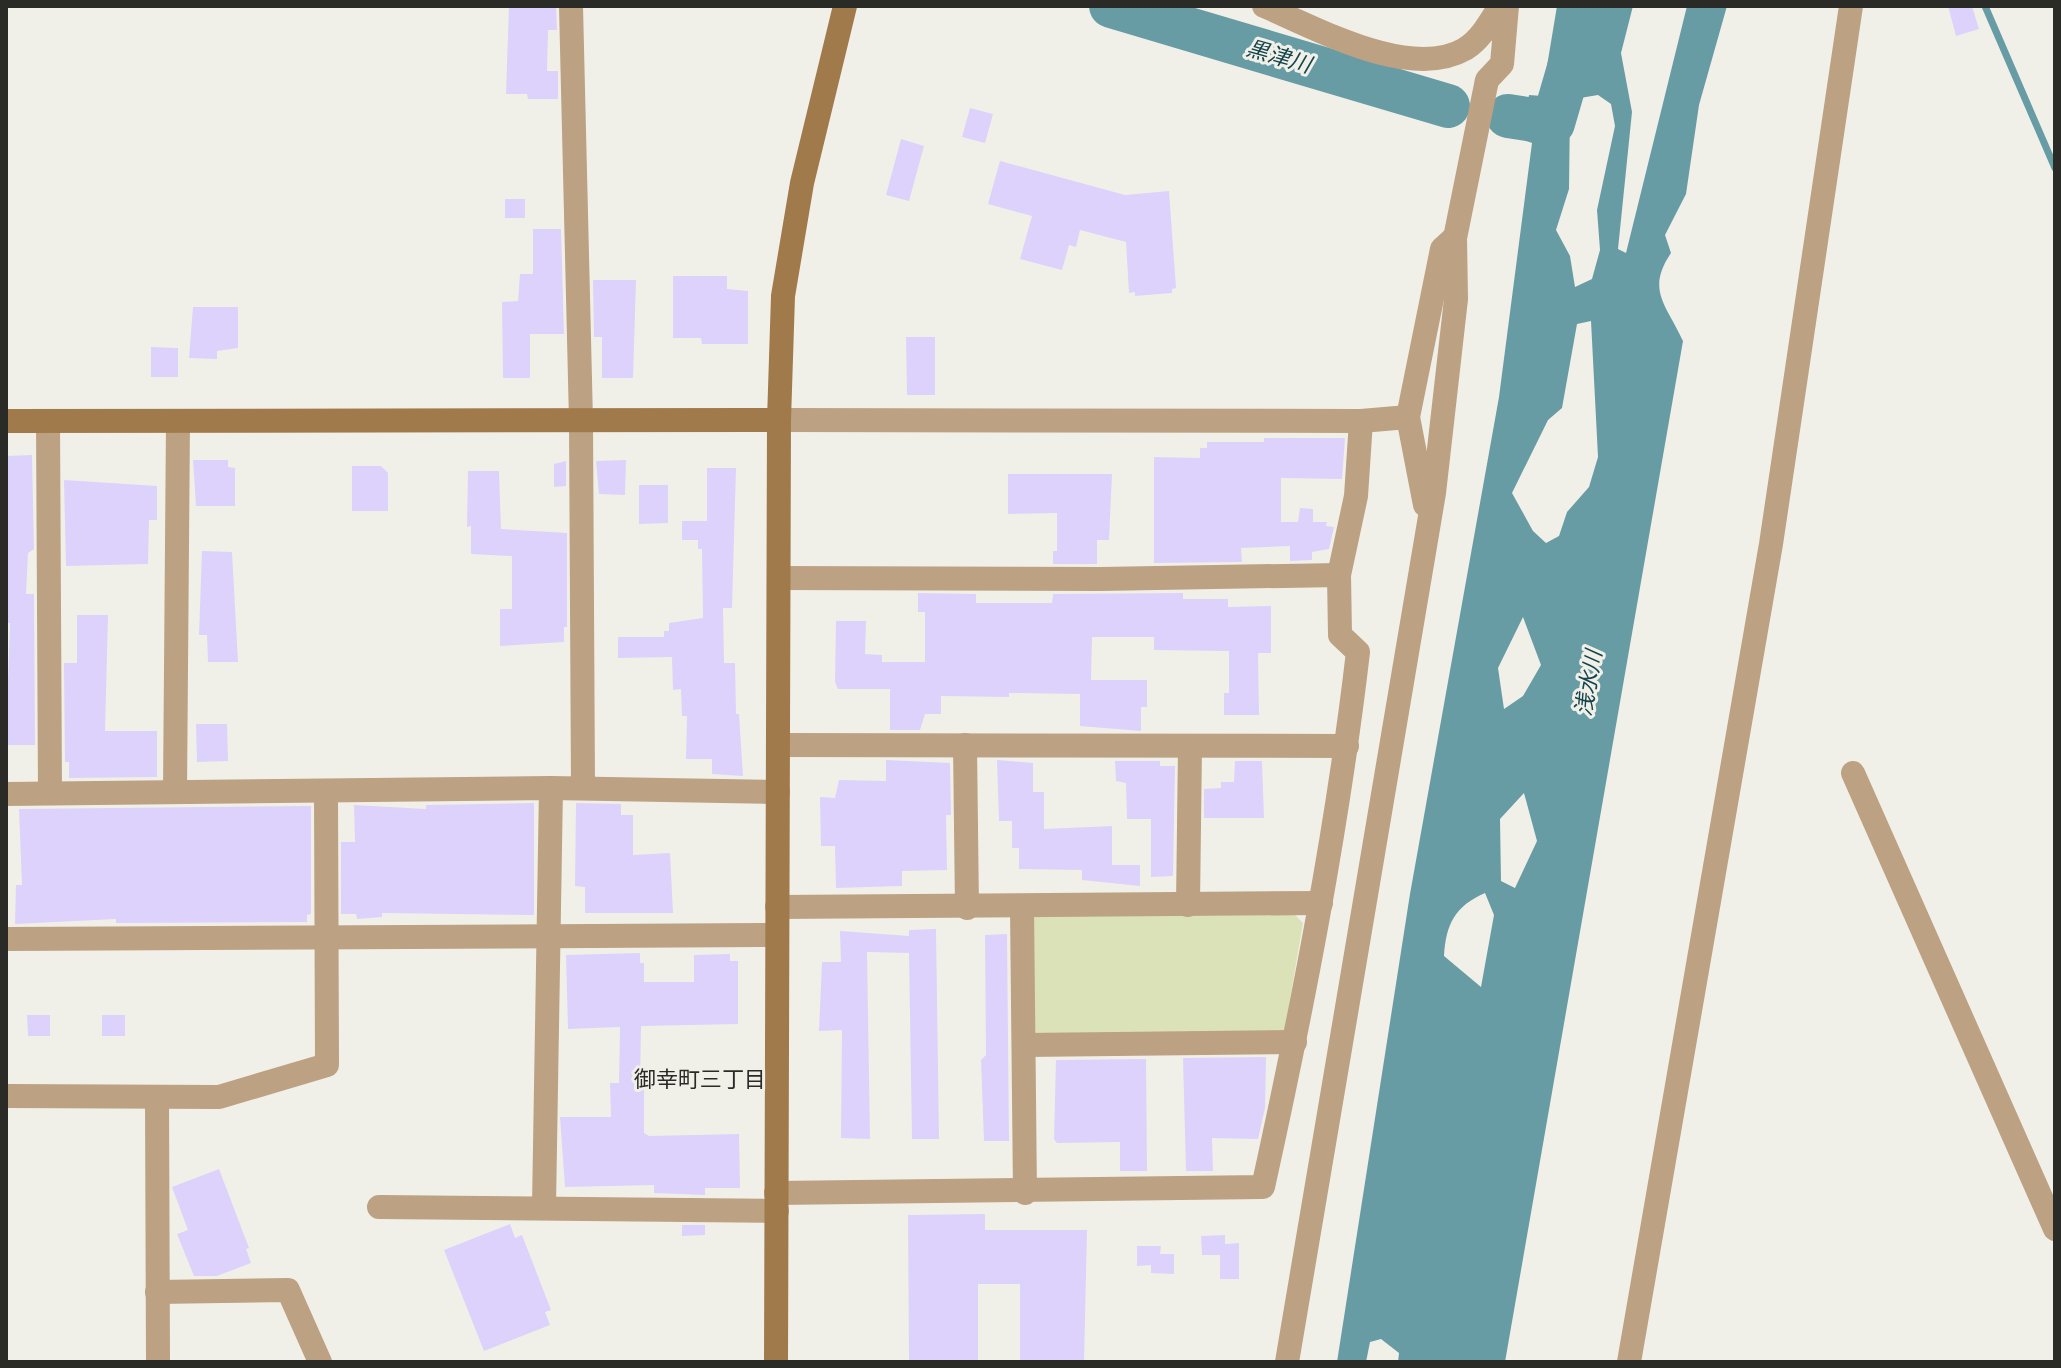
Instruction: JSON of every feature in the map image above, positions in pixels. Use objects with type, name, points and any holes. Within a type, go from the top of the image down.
[{"type":"street","points":[[571,6],[581,421],[583,788]]},
{"type":"street","points":[[776,1362],[779,420],[783,296],[802,183],[845,6]]},
{"type":"street","points":[[1264,6],[1363,48],[1389,54],[1445,58],[1467,48],[1483,33],[1500,6]]},
{"type":"street","points":[[1287,1362],[1429,522],[1456,299],[1455,238],[1487,80],[1502,64],[1507,6]]},
{"type":"street","points":[[1629,1362],[1771,544],[1851,6]]},
{"type":"street","points":[[1429,522],[1408,417],[1442,249],[1455,238]]},
{"type":"street","points":[[6,421],[1361,421],[1408,417]]},
{"type":"street","points":[[48,421],[50,793]]},
{"type":"street","points":[[175,792],[178,421]]},
{"type":"street","points":[[379,1207],[776,1202],[1263,1187],[1295,1042],[1347,746],[1358,652],[1340,635],[1339,575],[1356,496],[1361,421]]},
{"type":"street","points":[[779,578],[1100,579],[1339,575]]},
{"type":"street","points":[[778,745],[1347,746]]},
{"type":"street","points":[[965,745],[967,908]]},
{"type":"street","points":[[1188,905],[1190,746]]},
{"type":"street","points":[[1853,773],[2055,1229]]},
{"type":"street","points":[[6,794],[551,788],[778,792]]},
{"type":"street","points":[[544,1206],[551,788]]},
{"type":"street","points":[[6,1096],[219,1097],[327,1065],[326,791]]},
{"type":"street","points":[[777,907],[1321,903]]},
{"type":"street","points":[[1022,907],[1025,1193]]},
{"type":"street","points":[[6,939],[550,939],[777,935]]},
{"type":"street","points":[[1025,1045],[1295,1042]]},
{"type":"street","points":[[157,1097],[158,1362]]},
{"type":"street","points":[[157,1292],[288,1290],[320,1362]]},
{"type":"green space","points":[[1291,911],[1303,923],[1284,1034],[1031,1037],[1029,914]]},
{"type":"water","name":"浅水川","points":[[1557,6],[1633,6],[1621,53],[1632,112],[1618,249],[1626,253],[1687,6],[1727,6],[1699,105],[1686,194],[1665,235],[1671,253],[1659,287],[1665,307],[1683,341],[1505,1362],[1398,1362],[1399,1353],[1381,1339],[1370,1342],[1366,1362],[1337,1362],[1410,894],[1499,397],[1532,143],[1521,139],[1529,95],[1542,96]],"holes":[[[1598,95],[1611,104],[1615,126],[1597,210],[1600,250],[1592,279],[1575,287],[1570,256],[1556,230],[1569,189],[1570,110],[1580,98]],[[1591,321],[1598,457],[1589,487],[1567,512],[1559,536],[1546,543],[1533,531],[1512,493],[1548,420],[1562,408],[1577,324]],[[1523,617],[1541,665],[1523,696],[1504,709],[1498,668]],[[1524,793],[1537,841],[1515,888],[1501,881],[1500,819]],[[1485,893],[1494,915],[1481,987],[1444,956],[1450,925],[1466,904]]]},
{"type":"building","points":[[509,6],[556,6],[557,30],[548,30],[547,71],[558,71],[558,99],[528,99],[527,94],[506,94]]},
{"type":"building","points":[[1948,6],[1972,6],[1979,29],[1956,36]]},
{"type":"building","points":[[970,108],[993,114],[985,143],[962,137]]},
{"type":"building","points":[[901,139],[924,146],[909,201],[886,195]]},
{"type":"building","points":[[1000,161],[1125,195],[1169,191],[1176,288],[1172,289],[1172,293],[1135,296],[1135,292],[1129,293],[1126,242],[1080,230],[1076,247],[1069,245],[1062,270],[1020,259],[1032,216],[988,204]]},
{"type":"building","points":[[505,199],[525,199],[525,218],[505,218]]},
{"type":"building","points":[[533,229],[561,229],[564,334],[530,334],[530,378],[503,378],[502,302],[518,301],[520,274],[533,274]]},
{"type":"building","points":[[673,276],[727,276],[727,289],[748,291],[748,344],[702,344],[701,338],[673,338]]},
{"type":"building","points":[[593,280],[636,280],[633,378],[602,378],[602,337],[594,337]]},
{"type":"building","points":[[193,307],[238,307],[238,348],[217,351],[217,359],[189,358]]},
{"type":"building","points":[[906,337],[935,337],[935,395],[907,395]]},
{"type":"building","points":[[151,347],[178,348],[178,377],[151,377]]},
{"type":"building","points":[[1264,438],[1345,438],[1342,479],[1281,478],[1281,522],[1298,522],[1300,508],[1313,509],[1313,522],[1327,522],[1326,526],[1334,527],[1329,549],[1312,552],[1312,560],[1290,561],[1290,546],[1241,548],[1242,562],[1154,563],[1154,457],[1200,458],[1200,448],[1207,448],[1207,442],[1264,442]]},
{"type":"building","points":[[32,455],[34,549],[28,553],[26,594],[34,594],[35,745],[6,745],[10,623],[6,623],[6,456]]},
{"type":"building","points":[[193,460],[228,460],[228,467],[235,468],[235,506],[196,506]]},
{"type":"building","points":[[626,460],[625,495],[599,494],[596,461]]},
{"type":"building","points":[[566,461],[566,486],[554,487],[554,464]]},
{"type":"building","points":[[352,466],[381,466],[388,473],[388,511],[352,511]]},
{"type":"building","points":[[707,468],[736,468],[732,608],[723,608],[724,663],[735,663],[736,714],[739,714],[743,776],[712,774],[712,759],[686,759],[687,716],[682,716],[681,689],[673,690],[672,657],[618,658],[618,637],[664,637],[664,631],[669,631],[669,623],[703,618],[702,549],[698,549],[698,540],[682,540],[682,521],[707,521]]},
{"type":"building","points":[[468,471],[499,471],[501,529],[567,533],[567,627],[564,627],[564,642],[500,646],[500,609],[512,609],[512,556],[471,554],[471,526],[467,527]]},
{"type":"building","points":[[1008,474],[1112,474],[1109,540],[1097,540],[1097,564],[1053,564],[1053,551],[1057,551],[1057,513],[1008,514]]},
{"type":"building","points":[[64,480],[157,486],[157,520],[149,520],[148,564],[66,566]]},
{"type":"building","points":[[639,485],[668,485],[668,523],[639,524]]},
{"type":"building","points":[[202,551],[232,552],[238,662],[208,662],[207,635],[199,635]]},
{"type":"building","points":[[918,593],[976,594],[976,603],[1052,603],[1053,594],[1183,593],[1183,599],[1228,599],[1228,607],[1271,606],[1271,653],[1258,653],[1259,715],[1224,715],[1224,693],[1229,693],[1229,651],[1154,650],[1154,637],[1092,637],[1091,680],[1147,680],[1147,707],[1141,707],[1141,731],[1080,726],[1080,694],[1009,693],[1009,697],[941,696],[941,714],[925,714],[920,730],[890,730],[890,689],[838,689],[835,682],[836,621],[866,621],[865,654],[882,655],[882,662],[925,662],[925,612],[918,612]]},
{"type":"building","points":[[77,615],[108,615],[105,731],[157,731],[157,777],[69,778],[69,762],[65,762],[64,663],[77,663]]},
{"type":"building","points":[[196,724],[227,724],[228,761],[197,762]]},
{"type":"building","points":[[886,760],[950,763],[951,815],[946,815],[947,870],[902,871],[902,886],[836,888],[835,846],[821,846],[820,797],[835,798],[839,780],[886,781]]},
{"type":"building","points":[[997,760],[1033,763],[1033,792],[1044,792],[1044,829],[1112,826],[1112,865],[1140,865],[1140,886],[1082,880],[1082,870],[1019,869],[1019,848],[1012,848],[1012,821],[999,821]]},
{"type":"building","points":[[1115,761],[1160,761],[1160,766],[1175,766],[1173,876],[1151,877],[1151,819],[1127,819],[1126,783],[1116,781]]},
{"type":"building","points":[[1235,761],[1262,761],[1264,818],[1204,818],[1204,789],[1221,788],[1221,782],[1234,782]]},
{"type":"building","points":[[534,803],[534,915],[382,913],[382,917],[357,919],[356,914],[341,914],[341,842],[355,842],[354,805],[426,809],[426,805]]},
{"type":"building","points":[[576,803],[621,804],[621,815],[633,815],[633,855],[670,853],[673,913],[585,913],[585,887],[575,886]]},
{"type":"building","points":[[311,806],[311,914],[307,915],[307,922],[116,923],[116,919],[15,924],[16,885],[22,885],[19,809]]},
{"type":"building","points":[[936,929],[939,1139],[912,1139],[909,953],[867,952],[870,1139],[841,1138],[842,1030],[819,1031],[822,962],[841,962],[840,931],[909,936],[909,930]]},
{"type":"building","points":[[1007,934],[1009,1141],[984,1141],[981,1060],[986,1055],[985,935]]},
{"type":"building","points":[[640,953],[640,963],[644,963],[644,982],[694,982],[694,955],[730,954],[730,961],[738,961],[738,1024],[641,1026],[640,1083],[644,1082],[644,1133],[649,1136],[739,1134],[740,1188],[705,1188],[705,1195],[654,1193],[654,1185],[565,1187],[560,1117],[611,1117],[610,1083],[619,1083],[620,1027],[568,1029],[566,955]]},
{"type":"building","points":[[27,1015],[50,1015],[50,1036],[28,1036]]},
{"type":"building","points":[[102,1015],[125,1015],[125,1036],[102,1036]]},
{"type":"building","points":[[1266,1057],[1265,1108],[1258,1139],[1212,1138],[1213,1171],[1186,1171],[1183,1058]]},
{"type":"building","points":[[1146,1059],[1147,1171],[1120,1171],[1120,1142],[1057,1143],[1054,1139],[1056,1060]]},
{"type":"building","points":[[219,1169],[249,1248],[246,1249],[251,1263],[217,1276],[194,1276],[177,1234],[188,1230],[172,1187]]},
{"type":"building","points":[[985,1214],[985,1230],[1087,1230],[1084,1362],[1020,1362],[1020,1284],[978,1284],[978,1362],[909,1362],[908,1215]]},
{"type":"building","points":[[510,1224],[515,1238],[522,1235],[551,1310],[545,1312],[550,1325],[484,1351],[444,1250]]},
{"type":"building","points":[[682,1225],[705,1225],[705,1235],[682,1236]]},
{"type":"building","points":[[1225,1235],[1225,1244],[1239,1243],[1239,1279],[1220,1279],[1220,1255],[1202,1255],[1201,1236]]},
{"type":"building","points":[[1137,1246],[1161,1246],[1160,1254],[1174,1254],[1174,1274],[1151,1273],[1151,1265],[1137,1266]]},
{"type":"waterway","name":"黒津川","points":[[1111,6],[1448,106]]},
{"type":"waterway","name":"黒津川","points":[[1508,116],[1553,123],[1587,6]]},
{"type":"waterway","points":[[1985,6],[2055,168]]},
{"type":"district","name":"御幸町三丁目","points":[[700,1079]]}]
